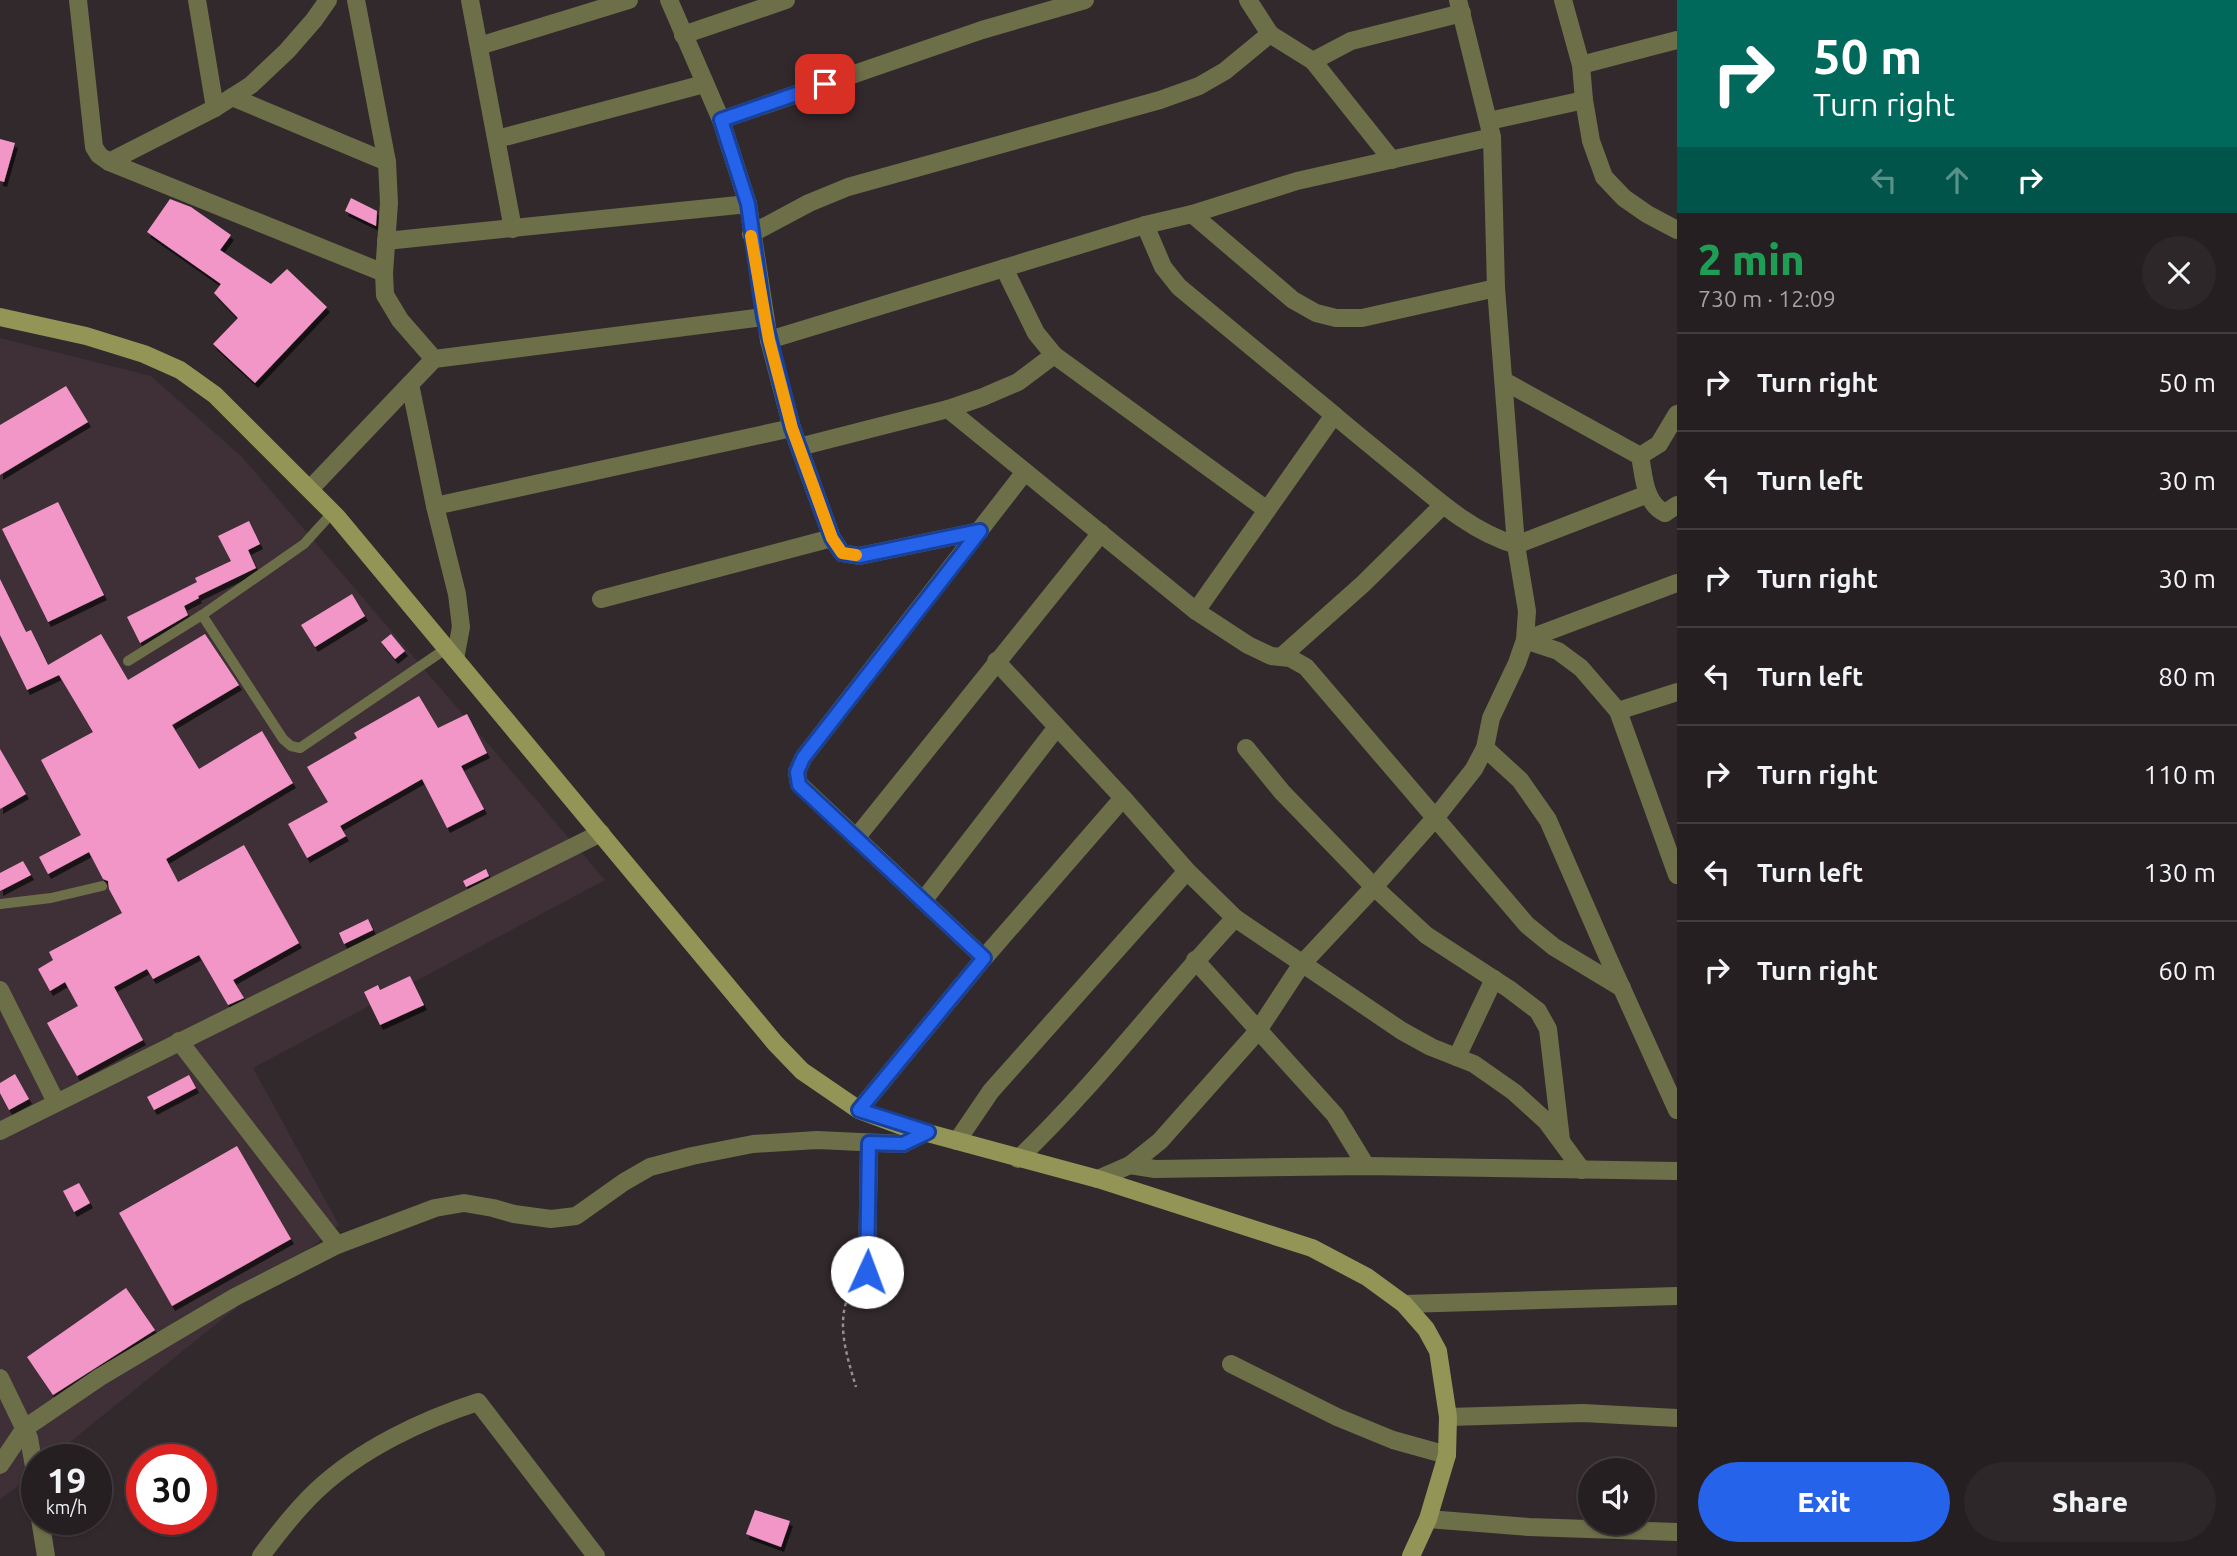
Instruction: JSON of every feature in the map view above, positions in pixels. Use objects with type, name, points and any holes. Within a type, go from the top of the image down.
[{"type":"street","points":[[78,0],[94,147],[99,155],[110,162],[384,273]]},
{"type":"street","points":[[197,0],[215,108]]},
{"type":"street","points":[[312,0],[314,20]]},
{"type":"street","points":[[110,162],[215,108],[251,85],[278,60],[328,0]]},
{"type":"street","points":[[356,0],[387,162],[389,203],[384,273],[386,295],[400,320],[434,359]]},
{"type":"street","points":[[470,0],[513,229]]},
{"type":"street","points":[[479,46],[629,0]]},
{"type":"street","points":[[669,0],[721,120],[748,204],[769,340],[792,428],[832,538],[842,553],[859,556],[980,531]]},
{"type":"street","points":[[683,35],[786,0]]},
{"type":"street","points":[[721,120],[982,30],[1086,0]]},
{"type":"street","points":[[1248,0],[1270,34],[1313,61],[1392,160]]},
{"type":"street","points":[[1563,0],[1581,65],[1591,141],[1604,177],[1639,209],[1677,230]]},
{"type":"street","points":[[1098,1180],[1130,1165],[1160,1141],[1258,1031],[1301,965],[1436,817],[1474,769],[1485,748],[1491,718],[1525,640],[1527,611],[1516,545],[1496,288],[1490,129],[1460,7],[1351,41],[1313,61]]},
{"type":"street","points":[[751,234],[809,203],[848,187],[1160,100],[1199,86],[1225,71],[1270,34]]},
{"type":"street","points":[[1581,65],[1677,40]]},
{"type":"street","points":[[497,139],[704,84]]},
{"type":"street","points":[[232,97],[387,162]]},
{"type":"street","points":[[769,340],[1145,225],[1192,214],[1297,181],[1392,160],[1584,100]]},
{"type":"street","points":[[386,241],[748,204]]},
{"type":"street","points":[[1192,214],[1293,300],[1316,313],[1336,318],[1362,318],[1496,288]]},
{"type":"street","points":[[1145,225],[1163,267],[1178,287],[1443,505],[1475,528],[1496,539],[1516,545],[1648,494]]},
{"type":"street","points":[[1004,268],[1036,333],[1054,355],[1266,510]]},
{"type":"street","points":[[0,317],[144,354],[180,370],[215,395],[333,512],[775,1043],[802,1071],[859,1110],[1018,1159],[1098,1180],[1312,1248],[1367,1277],[1404,1304],[1426,1329],[1438,1351],[1448,1417],[1447,1455],[1428,1519],[1411,1556]]},
{"type":"street","points":[[310,489],[434,359],[764,317]]},
{"type":"street","points":[[799,447],[948,409],[983,397],[1018,382],[1054,355]]},
{"type":"street","points":[[1504,381],[1640,456],[1648,494],[1655,508],[1665,513],[1677,505]]},
{"type":"street","points":[[410,384],[435,506],[457,594],[461,627],[451,653]]},
{"type":"street","points":[[948,409],[1196,611],[1248,645],[1271,656],[1290,657],[1306,667],[1527,925],[1554,947],[1622,988]]},
{"type":"street","points":[[1640,456],[1659,444],[1677,414]]},
{"type":"street","points":[[1196,611],[1334,415]]},
{"type":"street","points":[[435,506],[792,428]]},
{"type":"street","points":[[984,958],[799,785],[797,772],[803,758],[1024,473]]},
{"type":"street","points":[[1281,657],[1363,584],[1443,505]]},
{"type":"street","points":[[856,838],[1101,533]]},
{"type":"street","points":[[601,599],[832,538]]},
{"type":"street","points":[[1525,640],[1677,583]]},
{"type":"street","points":[[1525,640],[1558,651],[1580,668],[1618,711],[1672,841],[1677,875]]},
{"type":"street","points":[[996,661],[1187,871],[1235,918],[1402,1031],[1431,1047],[1474,1064],[1514,1092],[1546,1121],[1582,1170]]},
{"type":"street","points":[[1618,711],[1677,692]]},
{"type":"street","points":[[923,901],[1057,727]]},
{"type":"street","points":[[1246,748],[1282,792],[1374,887],[1426,935],[1538,1011],[1548,1029],[1562,1144]]},
{"type":"street","points":[[1485,748],[1520,780],[1548,820],[1677,1110]]},
{"type":"street","points":[[859,1110],[984,958],[1123,798]]},
{"type":"street","points":[[0,1131],[601,833]]},
{"type":"street","points":[[957,1141],[991,1091],[1187,871]]},
{"type":"street","points":[[1018,1159],[1056,1122],[1195,960],[1235,918]]},
{"type":"street","points":[[1195,960],[1335,1115],[1366,1166]]},
{"type":"street","points":[[1457,1057],[1494,979]]},
{"type":"street","points":[[0,990],[56,1102]]},
{"type":"street","points":[[179,1041],[337,1245]]},
{"type":"street","points":[[0,1465],[25,1428],[100,1377],[234,1297],[337,1245],[435,1208],[464,1203],[551,1219],[576,1216],[650,1167],[692,1156],[753,1144],[817,1140],[903,1144],[928,1132]]},
{"type":"street","points":[[867,1272],[869,1143]]},
{"type":"street","points":[[1130,1165],[1155,1169],[1366,1166],[1677,1171]]},
{"type":"street","points":[[1404,1304],[1677,1296]]},
{"type":"street","points":[[1231,1364],[1337,1417],[1393,1440],[1447,1455]]},
{"type":"street","points":[[0,1378],[25,1428],[29,1444]]},
{"type":"street","points":[[261,1556],[317,1489],[344,1468],[401,1432],[478,1402],[596,1556]]},
{"type":"street","points":[[1448,1417],[1583,1413],[1677,1418]]},
{"type":"street","points":[[1428,1519],[1529,1527],[1677,1532]]},
{"type":"street","points":[[43,1535],[46,1556]]},
{"type":"lane","points":[[128,661],[202,615],[304,544],[333,512]]},
{"type":"lane","points":[[202,615],[283,739],[291,746],[300,748],[451,653]]},
{"type":"lane","points":[[0,904],[51,898],[102,886]]},
{"type":"path","points":[[856,1387],[844,1345],[842,1324],[849,1292],[867,1272]]},
{"type":"shaded area","points":[[0,338],[151,376],[242,457],[605,880],[253,1068],[339,1225],[68,1444],[21,1444],[21,1483],[0,1500]]},
{"type":"building","points":[[0,139],[15,143],[4,182],[0,181]]},
{"type":"building","points":[[351,198],[377,211],[376,226],[345,211]]},
{"type":"building","points":[[170,199],[191,207],[231,235],[220,250],[271,284],[287,269],[327,307],[255,383],[213,344],[238,318],[214,293],[221,284],[147,232]]},
{"type":"building","points":[[66,386],[88,422],[0,475],[0,425]]},
{"type":"building","points":[[58,502],[104,595],[48,622],[2,529]]},
{"type":"building","points":[[249,521],[260,544],[248,550],[256,568],[198,596],[199,598],[184,606],[188,615],[140,643],[127,617],[197,582],[195,578],[231,561],[218,536]]},
{"type":"building","points":[[0,579],[26,632],[31,630],[48,665],[101,634],[128,680],[205,634],[239,685],[172,725],[199,769],[262,731],[293,783],[166,859],[178,882],[244,845],[299,943],[233,980],[244,998],[228,1005],[199,955],[153,979],[147,969],[114,987],[143,1040],[77,1076],[47,1023],[78,1006],[65,982],[50,991],[38,969],[53,960],[49,952],[122,913],[109,889],[108,881],[103,879],[89,852],[48,874],[39,857],[81,835],[41,760],[93,732],[59,675],[27,690],[0,635]]},
{"type":"building","points":[[352,594],[365,616],[315,647],[301,625]]},
{"type":"building","points":[[391,634],[405,651],[395,659],[381,642]]},
{"type":"building","points":[[419,696],[438,728],[467,714],[487,753],[461,766],[484,809],[447,828],[422,779],[340,826],[346,836],[307,858],[288,824],[328,802],[307,767],[357,738],[354,733]]},
{"type":"building","points":[[0,749],[26,794],[0,809]]},
{"type":"building","points":[[23,861],[31,875],[0,891],[0,873]]},
{"type":"building","points":[[486,869],[489,876],[466,887],[463,881]]},
{"type":"building","points":[[368,919],[373,930],[344,944],[339,933]]},
{"type":"building","points":[[410,976],[424,1005],[380,1025],[364,992],[378,985],[380,990]]},
{"type":"building","points":[[15,1074],[29,1099],[9,1110],[0,1093],[0,1083]]},
{"type":"building","points":[[189,1075],[196,1088],[154,1110],[147,1097]]},
{"type":"building","points":[[237,1146],[291,1239],[172,1306],[119,1213]]},
{"type":"building","points":[[79,1183],[90,1203],[74,1212],[63,1191]]},
{"type":"building","points":[[126,1288],[155,1330],[53,1395],[27,1357]]},
{"type":"building","points":[[755,1510],[790,1521],[781,1547],[746,1534]]},
{"type":"slow traffic","points":[[751,236],[764,317],[792,428],[832,538],[842,553],[856,555]]},
{"type":"route","points":[[825,84],[721,120],[748,204],[764,317],[792,428],[832,538],[842,553],[859,556],[980,531],[803,758],[797,772],[799,785],[984,958],[859,1110],[902,1126],[928,1132],[903,1144],[869,1143],[867,1272]]}]
